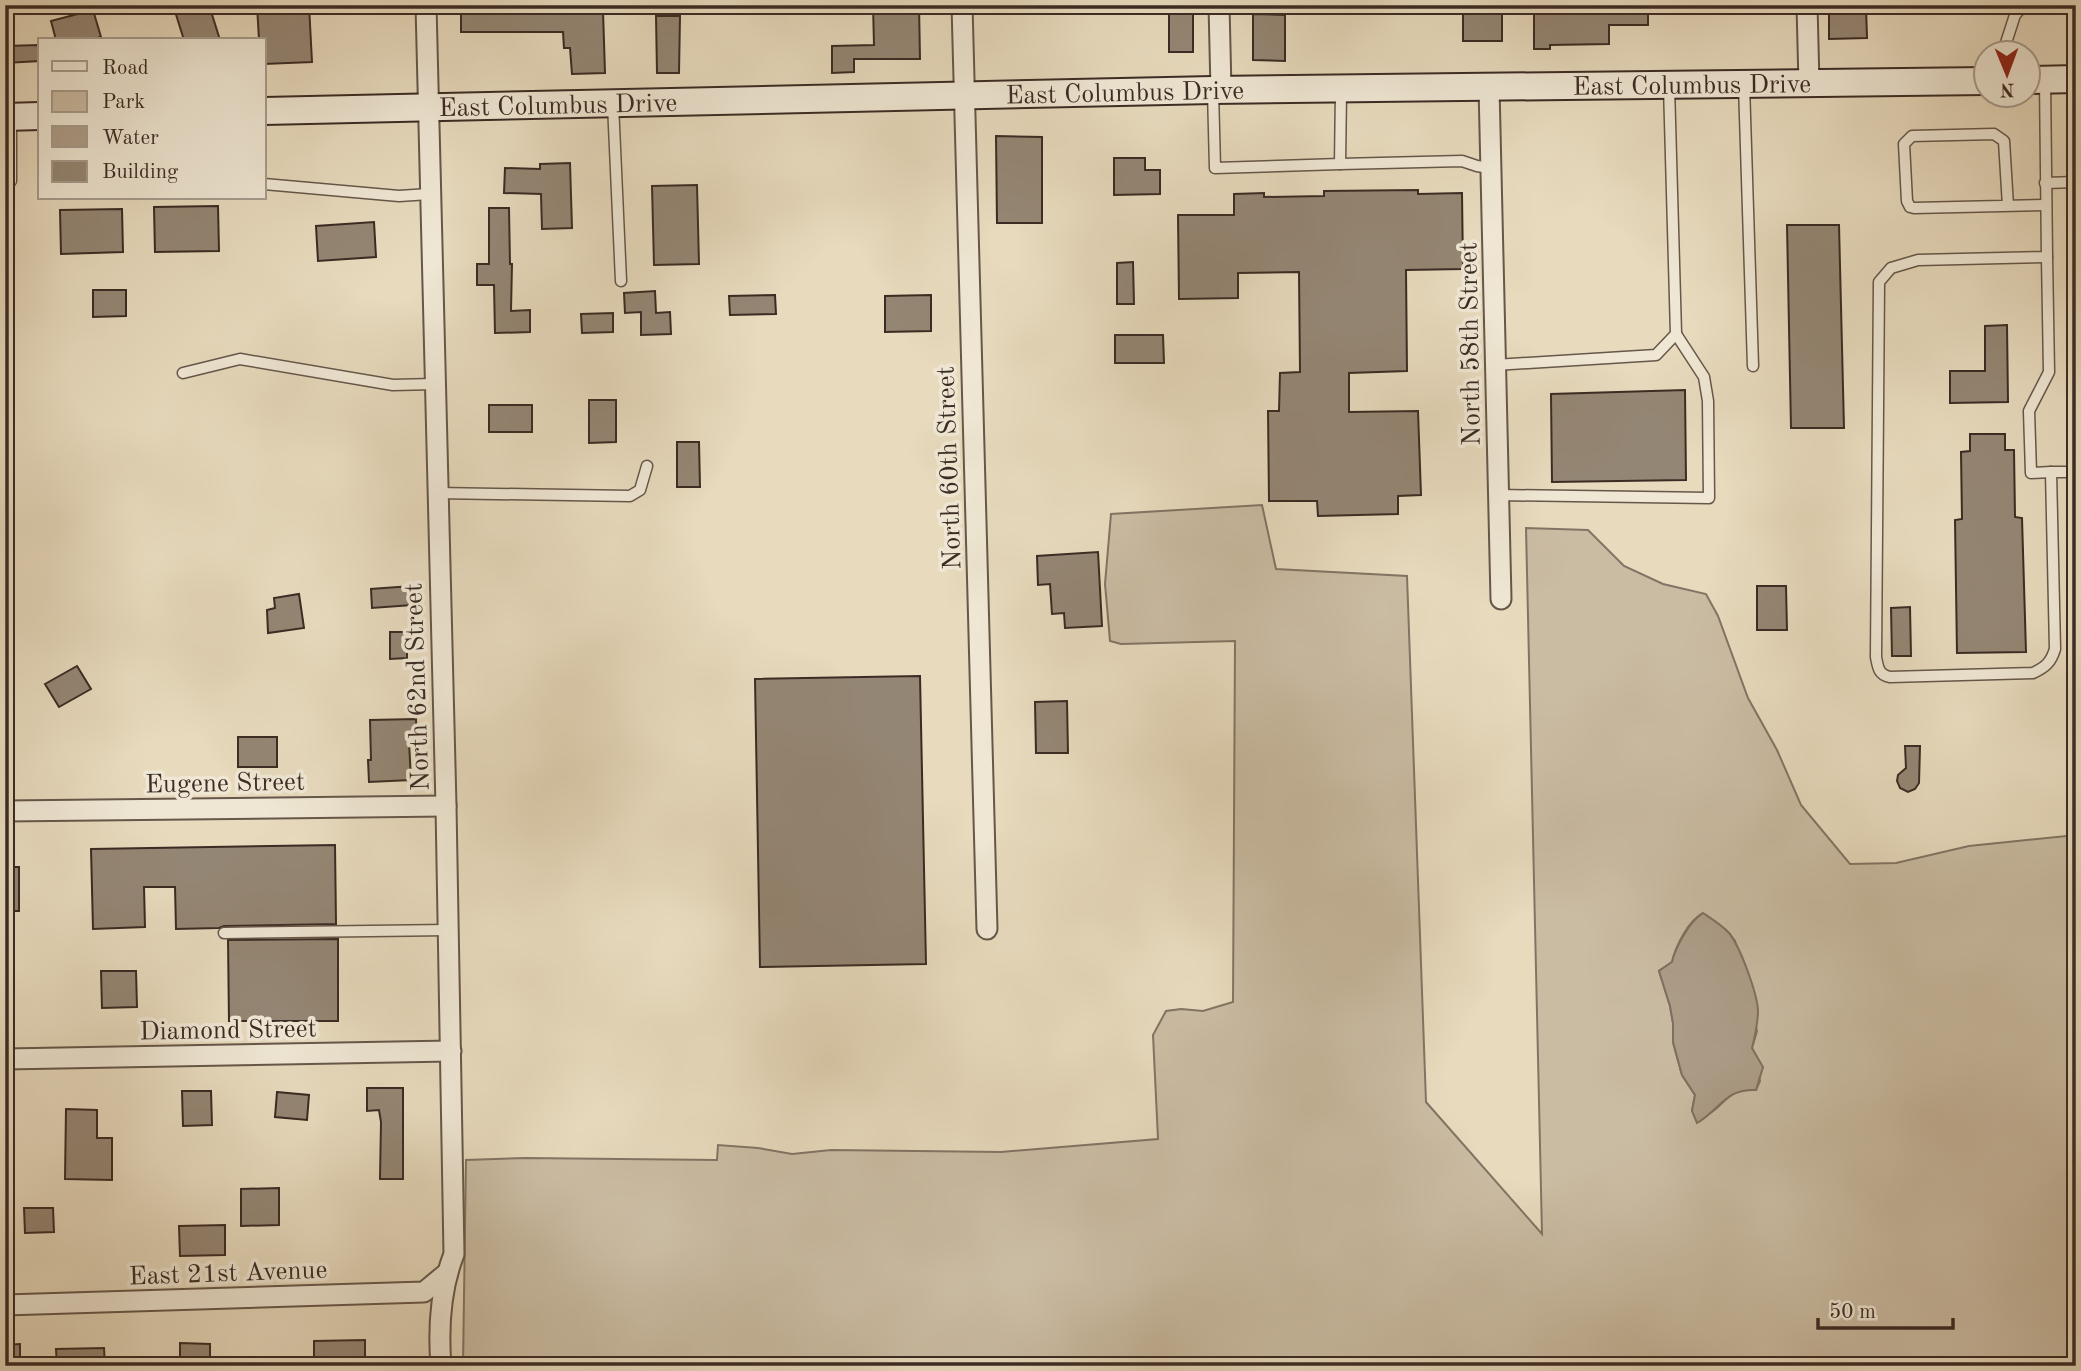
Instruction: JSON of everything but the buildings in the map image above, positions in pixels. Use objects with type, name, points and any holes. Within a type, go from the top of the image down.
[{"type":"main road","points":[[2042,80],[2076,79]]},
{"type":"main road","name":"East Columbus Drive","points":[[266,111],[1217,90],[1972,80]]},
{"type":"main road","points":[[8,116],[38,116]]},
{"type":"street","name":"North 62nd Street","points":[[426,5],[426,107],[446,806],[454,1254],[447,1273],[439,1332],[441,1366]]},
{"type":"street","name":"North 60th Street","points":[[962,5],[987,929]]},
{"type":"street","points":[[1217,90],[1219,5]]},
{"type":"street","points":[[1807,5],[1809,84]]},
{"type":"street","name":"North 58th Street","points":[[1489,87],[1502,599]]},
{"type":"street","name":"Eugene Street","points":[[5,811],[446,806]]},
{"type":"street","name":"Diamond Street","points":[[5,1059],[451,1051]]},
{"type":"street","name":"East 21st Avenue","points":[[5,1305],[424,1292],[447,1273]]},
{"type":"lane","points":[[2008,38],[2015,15],[2024,5]]},
{"type":"lane","points":[[1744,85],[1753,366]]},
{"type":"lane","points":[[1499,495],[1709,498],[1708,401],[1704,377],[1676,334],[1670,86]]},
{"type":"lane","points":[[1340,164],[1341,89]]},
{"type":"lane","points":[[1217,90],[1215,168],[1462,161],[1490,168]]},
{"type":"lane","points":[[613,104],[621,281]]},
{"type":"lane","points":[[2039,108],[2046,183],[2049,372],[2029,411],[2031,473],[2076,472]]},
{"type":"lane","points":[[5,181],[11,181],[8,116]]},
{"type":"lane","points":[[2008,206],[2004,141],[2000,137],[1994,134],[1912,136],[1906,139],[1906,190],[1910,207],[2008,206],[2046,205]]},
{"type":"lane","points":[[2046,183],[2076,182]]},
{"type":"lane","points":[[266,184],[399,196],[429,194]]},
{"type":"lane","points":[[2047,257],[1918,260],[1891,268],[1879,282],[1876,657],[1878,669],[1883,676],[2033,673],[2045,668],[2055,649],[2051,472]]},
{"type":"lane","points":[[1496,365],[1656,355],[1676,334]]},
{"type":"lane","points":[[183,373],[240,359],[393,385],[434,384]]},
{"type":"lane","points":[[437,493],[630,496],[640,490],[647,466]]},
{"type":"lane","points":[[224,933],[448,930]]},
{"type":"green space","points":[[1262,505],[1276,569],[1407,576],[1426,1102],[1542,1234],[1526,528],[1588,530],[1624,566],[1663,584],[1706,594],[1718,616],[1748,698],[1777,750],[1801,805],[1850,864],[1896,863],[1969,846],[2076,835],[2076,1366],[463,1366],[466,1160],[717,1160],[718,1145],[792,1154],[831,1150],[1001,1152],[1158,1139],[1153,1035],[1166,1011],[1203,1011],[1233,1002],[1235,641],[1121,644],[1110,641],[1105,584],[1111,514]],"holes":[[[1703,914],[1728,932],[1735,941],[1757,1031],[1752,1048],[1760,1081],[1756,1090],[1735,1093],[1700,1121],[1692,1111],[1695,1095],[1682,1075],[1673,1042],[1670,1006],[1659,971],[1672,962],[1688,928]]]},
{"type":"water","points":[[1703,913],[1729,933],[1747,970],[1758,1010],[1752,1048],[1763,1067],[1756,1090],[1737,1092],[1697,1123],[1692,1111],[1695,1095],[1682,1075],[1673,1042],[1670,1006],[1659,971],[1672,962],[1684,935]]}]
